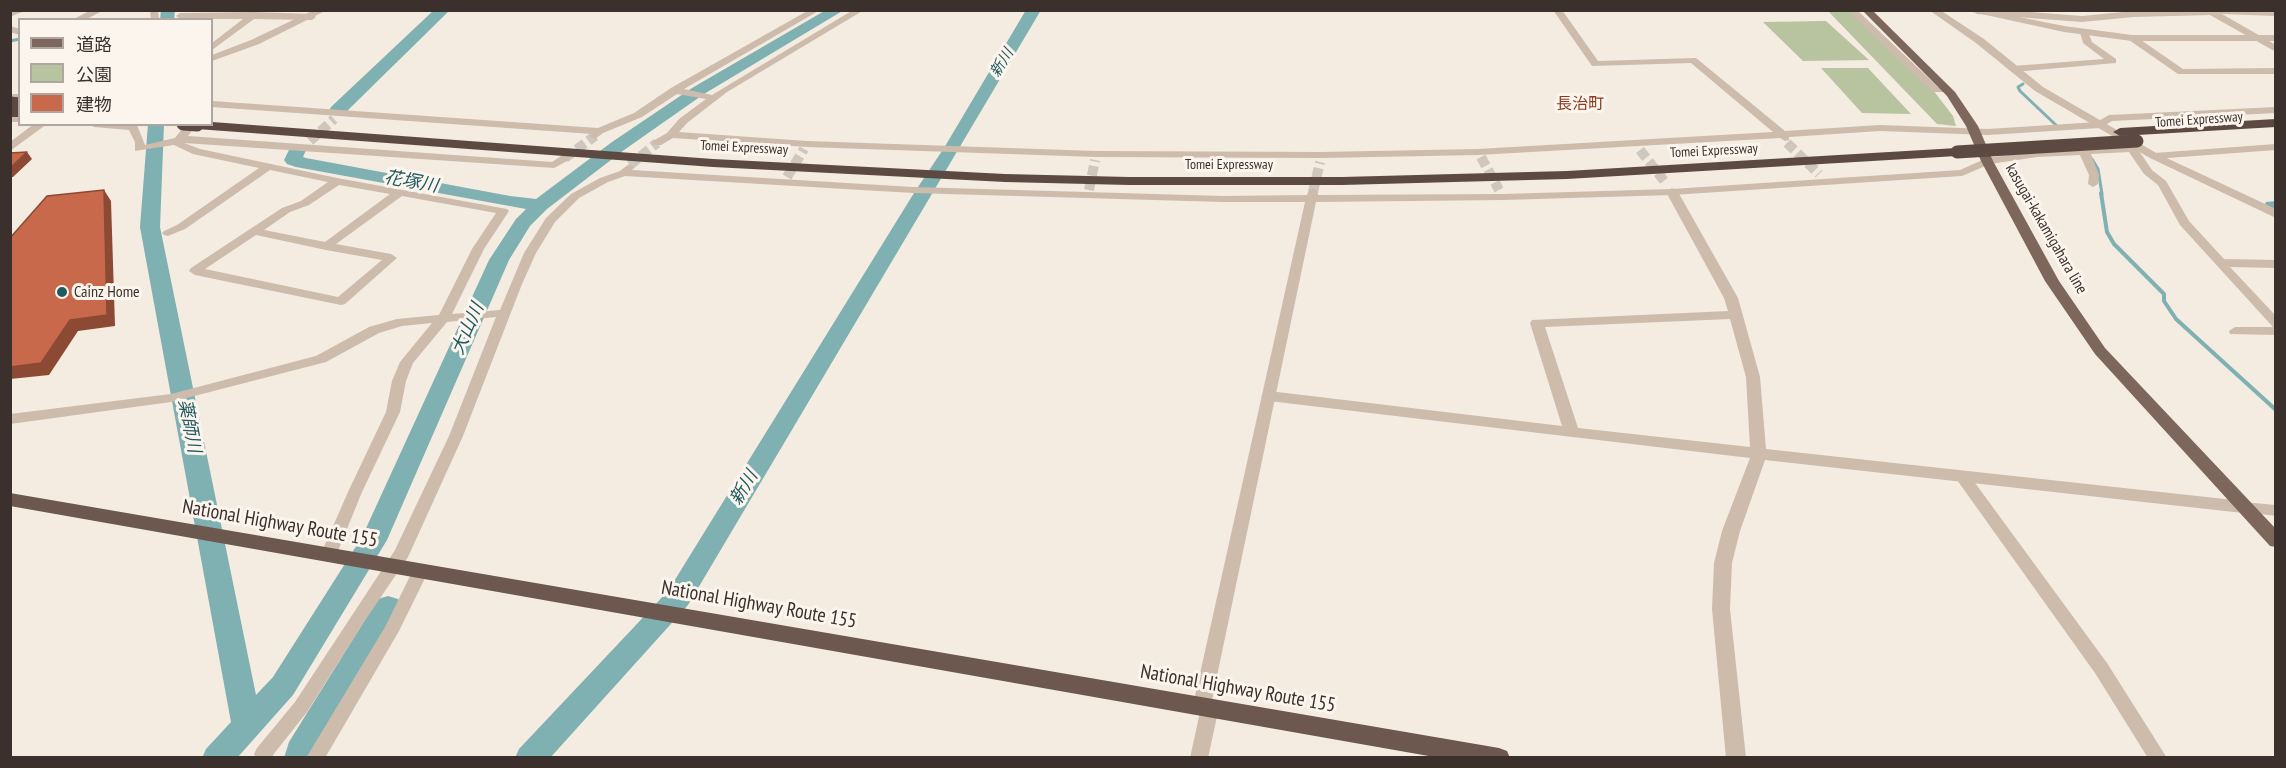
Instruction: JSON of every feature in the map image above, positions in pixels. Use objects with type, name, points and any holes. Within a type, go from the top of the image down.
[{"type":"highway","name":"Tomei Expressway","points":[[213,117],[593,142],[637,158],[1240,182],[1439,180],[1690,170],[2120,132],[2276,123]]},
{"type":"highway","name":"Tomei Expressway","points":[[213,126],[593,142]]},
{"type":"highway","name":"Tomei Expressway","points":[[1953,148],[2136,146],[2276,132]]},
{"type":"highway","name":"National Highway Route 155","points":[[10,500],[1499,758]]},
{"type":"main road","name":"kasugai-kakamigahara line","points":[[1866,10],[1948,90],[1974,133],[2052,281],[2100,351],[2276,541]]},
{"type":"street","points":[[10,15],[19,10]]},
{"type":"street","points":[[81,18],[100,10]]},
{"type":"street","points":[[213,58],[255,42],[323,10]]},
{"type":"street","points":[[213,104],[593,142],[675,91],[816,10]]},
{"type":"street","points":[[262,756],[301,707],[402,553],[456,436],[497,313],[550,220],[575,196],[604,180],[671,135],[683,121],[712,98],[860,10]]},
{"type":"street","points":[[1557,10],[1595,64],[1693,60],[1785,139]]},
{"type":"street","points":[[1851,10],[1935,90],[1948,90]]},
{"type":"street","points":[[1933,10],[1980,41],[2038,89],[2154,156],[2276,214]]},
{"type":"street","points":[[1967,10],[2084,32],[2132,38],[2172,40],[2276,38]]},
{"type":"street","points":[[1972,10],[2082,20],[2133,14],[2276,13]]},
{"type":"street","points":[[2211,12],[2276,49]]},
{"type":"street","points":[[180,15],[257,13],[312,17]]},
{"type":"street","points":[[213,46],[257,13]]},
{"type":"street","points":[[2013,69],[2113,61],[2088,43],[2084,32]]},
{"type":"street","points":[[2132,38],[2181,72],[2276,71]]},
{"type":"street","points":[[675,91],[712,98]]},
{"type":"street","points":[[671,135],[806,146],[1096,157],[1320,158],[1637,147],[1785,139],[1890,128],[1974,133],[2100,125],[2109,118],[2276,110]]},
{"type":"street","points":[[10,148],[39,126]]},
{"type":"street","points":[[120,126],[133,127],[140,142],[139,149],[186,139],[287,147],[309,145],[554,165],[565,158]]},
{"type":"street","points":[[172,142],[190,126]]},
{"type":"street","points":[[172,142],[197,152],[336,181],[503,211],[478,249],[447,317],[407,362],[399,381],[393,412],[328,556]]},
{"type":"street","points":[[637,158],[785,180],[1088,193],[1312,196],[1501,194],[1827,183],[1962,173],[1987,161],[2136,146]]},
{"type":"street","points":[[2136,146],[2148,172],[2162,183],[2184,223],[2276,324]]},
{"type":"street","points":[[168,233],[181,227],[287,147]]},
{"type":"street","points":[[2154,156],[2276,147]]},
{"type":"street","points":[[2084,151],[2094,175],[2093,184]]},
{"type":"street","points":[[1819,174],[1827,183]]},
{"type":"street","points":[[253,231],[391,258],[341,301],[195,271],[253,231],[286,210],[304,203],[336,181]]},
{"type":"street","points":[[1669,187],[1731,298],[1753,376],[1759,454],[1731,531],[1723,563],[1721,609],[1736,758]]},
{"type":"street","points":[[326,246],[400,192]]},
{"type":"street","points":[[1199,758],[1206,706],[1312,196]]},
{"type":"street","points":[[2220,262],[2276,264]]},
{"type":"street","points":[[10,419],[171,398],[321,359],[360,337],[401,322],[497,313]]},
{"type":"street","points":[[1572,433],[1537,323],[1737,315]]},
{"type":"street","points":[[2235,332],[2276,331]]},
{"type":"street","points":[[1269,396],[1572,433],[2276,511]]},
{"type":"street","points":[[1962,476],[2101,668],[2158,758]]},
{"type":"street","points":[[315,758],[391,631],[421,570]]},
{"type":"green space","points":[[1828,11],[1849,11],[1933,90],[1953,116],[1956,126],[1937,124]]},
{"type":"green space","points":[[1826,21],[1869,60],[1803,61],[1763,22]]},
{"type":"green space","points":[[1821,68],[1868,68],[1911,114],[1862,113]]},
{"type":"building","points":[[27,152],[10,168],[10,153]]},
{"type":"building","name":"Cainz Home","points":[[104,190],[107,315],[70,320],[41,363],[10,367],[10,238],[47,196]]},
{"type":"waterway","name":"薬師川","points":[[167,18],[168,10]]},
{"type":"waterway","name":"花塚川","points":[[337,111],[443,10]]},
{"type":"waterway","name":"大山川","points":[[540,205],[618,146],[698,91],[837,10]]},
{"type":"waterway","name":"新川","points":[[952,147],[1034,10]]},
{"type":"waterway","points":[[10,41],[18,39]]},
{"type":"waterway","points":[[2023,84],[2018,87],[2020,91],[2057,126]]},
{"type":"waterway","name":"薬師川","points":[[156,126],[150,227],[247,725]]},
{"type":"waterway","name":"花塚川","points":[[297,150],[293,160],[302,163],[510,202],[540,205]]},
{"type":"waterway","name":"新川","points":[[927,188],[949,152]]},
{"type":"waterway","points":[[2092,159],[2098,169],[2102,194]]},
{"type":"waterway","name":"新川","points":[[530,758],[678,598],[923,193]]},
{"type":"waterway","points":[[2101,193],[2107,232],[2114,244],[2164,294],[2164,301],[2176,319],[2276,410]]},
{"type":"waterway","name":"大山川","points":[[217,758],[283,686],[374,540],[499,260],[523,223],[540,205]]},
{"type":"waterway","points":[[299,758],[300,751],[388,607]]},
{"type":"tunnel","points":[[310,141],[334,119]]},
{"type":"tunnel","points":[[565,158],[595,136]]},
{"type":"tunnel","points":[[630,165],[657,143]]},
{"type":"tunnel","points":[[1787,143],[1819,174]]},
{"type":"tunnel","points":[[787,177],[804,149]]},
{"type":"tunnel","points":[[1640,150],[1665,182]]},
{"type":"tunnel","points":[[1481,157],[1499,190]]},
{"type":"tunnel","points":[[1089,190],[1095,160]]},
{"type":"tunnel","points":[[1313,192],[1320,162]]},
{"type":"place","name":"Cainz Home","points":[[62,292]]},
{"type":"district","name":"長治町","points":[[1580,104]]}]
